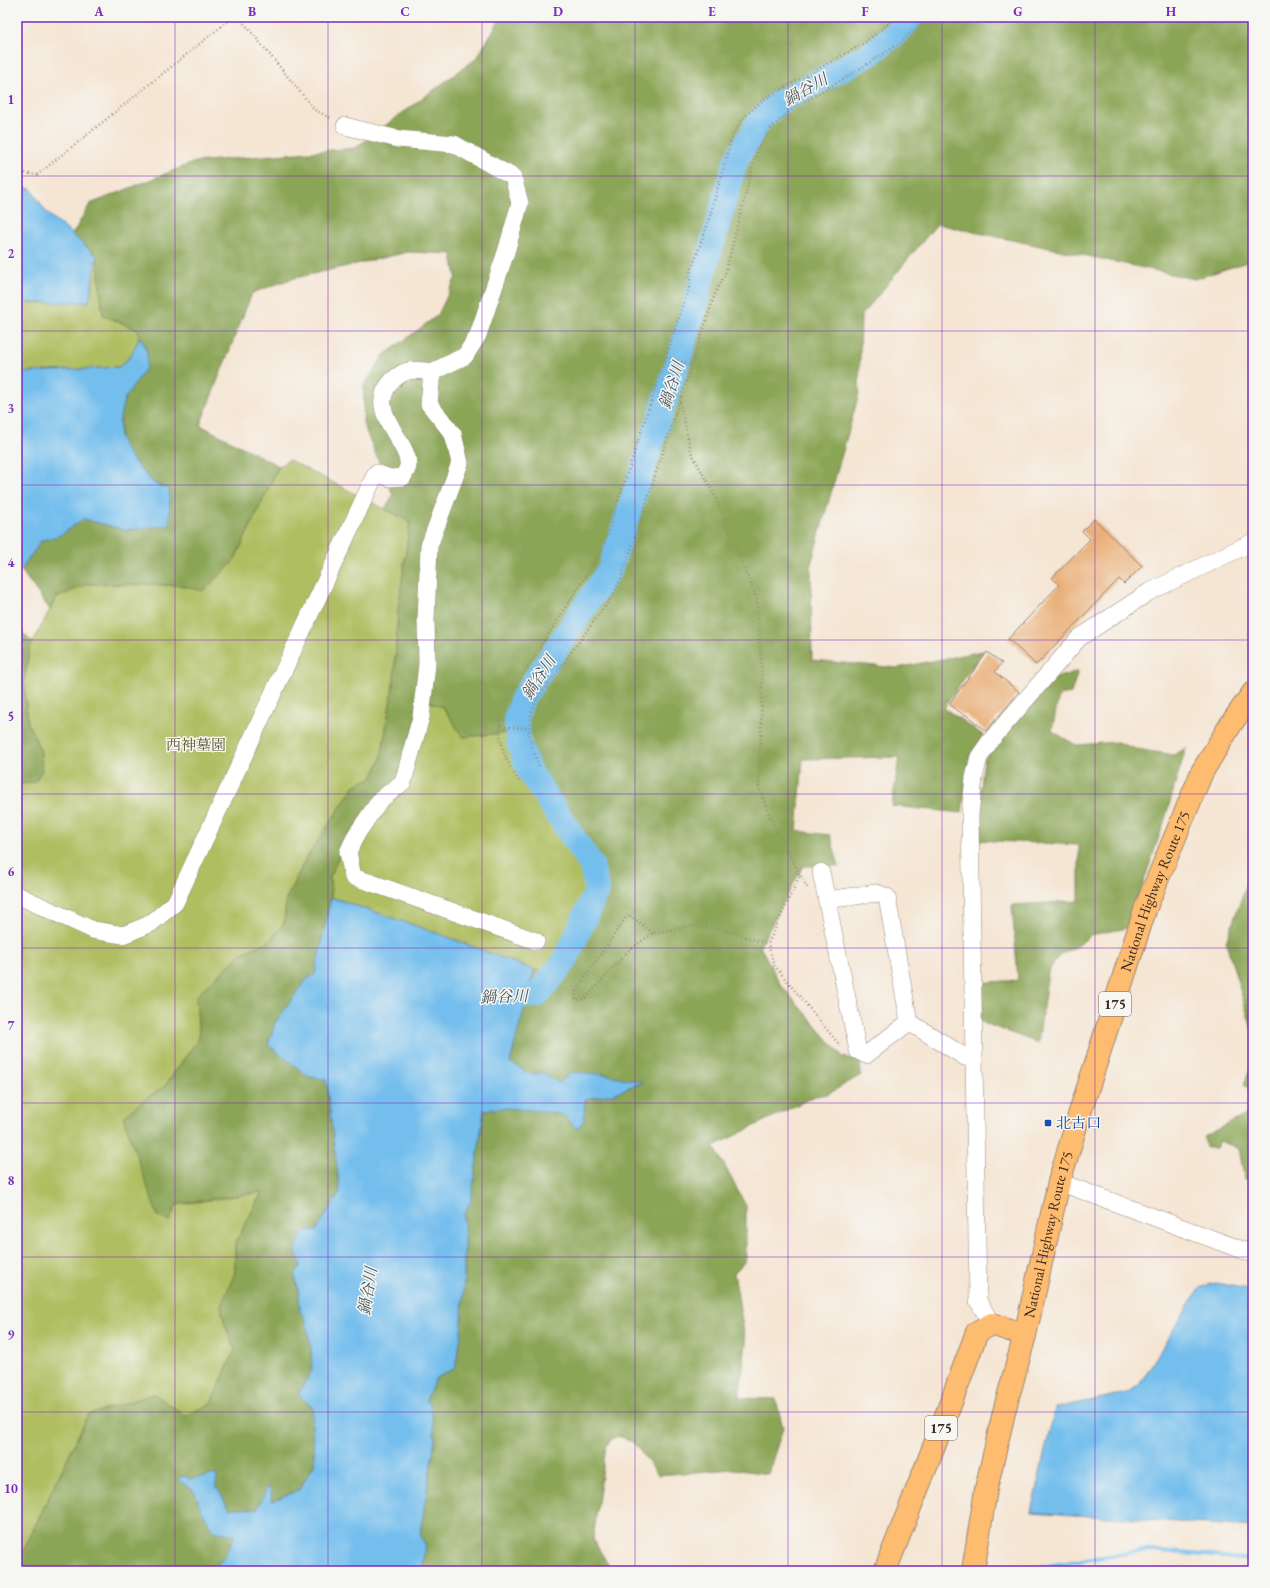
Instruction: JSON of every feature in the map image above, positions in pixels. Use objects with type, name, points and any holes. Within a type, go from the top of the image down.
[{"type":"highway","name":"National Highway Route 175","points":[[973,1571],[986,1489],[1025,1335],[1059,1182],[1146,907],[1202,772],[1231,724],[1253,693]]},
{"type":"highway","name":"National Highway Route 175","points":[[992,1324],[1025,1335]]},
{"type":"highway","name":"175","points":[[885,1571],[944,1422],[977,1332],[992,1324]]},
{"type":"street","points":[[17,895],[93,930],[123,936],[150,924],[175,903],[376,473],[390,478],[403,477],[408,467],[408,457],[385,416],[382,400],[388,386],[400,374],[414,369],[432,372],[464,356],[478,335],[506,252],[520,203],[513,177],[454,144],[398,139],[344,126]]},
{"type":"street","points":[[432,372],[429,404],[453,434],[460,463],[429,546],[426,620],[427,664],[421,717],[403,782],[380,800],[356,835],[348,852],[353,877],[536,941]]},
{"type":"street","points":[[992,1324],[978,1301],[970,815],[974,778],[979,757],[991,740],[1079,638],[1150,592],[1253,542]]},
{"type":"street","points":[[821,872],[858,1051],[866,1055],[909,1022]]},
{"type":"street","points":[[827,900],[876,893],[886,897],[909,1022],[964,1057],[974,1059]]},
{"type":"street","points":[[1059,1182],[1253,1254]]},
{"type":"path","points":[[17,172],[37,175],[233,17]]},
{"type":"path","points":[[239,17],[315,110],[344,126]]},
{"type":"path","points":[[519,781],[511,770],[502,749],[500,719],[506,701],[602,550],[690,284],[690,273],[707,226],[733,134],[744,117],[763,100],[866,42],[897,17]]},
{"type":"path","points":[[539,766],[530,741],[528,728],[530,715],[536,701],[613,595],[621,579],[716,291],[725,274],[757,150],[772,127],[796,106],[842,80],[902,42],[927,17]]},
{"type":"path","points":[[666,357],[692,365]]},
{"type":"path","points":[[680,402],[691,452],[714,494],[757,599],[762,677],[759,787],[771,819],[800,876],[768,944],[774,965],[846,1052],[858,1051]]},
{"type":"path","points":[[501,727],[528,728]]},
{"type":"path","points":[[653,934],[628,914],[575,992],[576,1000],[585,999],[628,951],[653,934],[691,926],[721,929],[768,944]]},
{"type":"green space","points":[[501,17],[1253,17],[1253,260],[1195,279],[937,224],[861,316],[859,394],[811,564],[812,660],[897,668],[983,651],[944,708],[983,735],[969,758],[962,813],[892,806],[899,757],[803,759],[797,831],[830,835],[839,866],[803,866],[760,946],[780,984],[843,1057],[860,1059],[861,1075],[828,1094],[815,1096],[714,1146],[746,1206],[746,1260],[734,1273],[746,1344],[739,1398],[776,1399],[783,1428],[768,1474],[733,1469],[658,1475],[634,1443],[623,1437],[613,1438],[606,1446],[593,1539],[612,1571],[424,1571],[422,1566],[425,1544],[420,1535],[435,1439],[426,1400],[436,1378],[455,1368],[461,1335],[464,1278],[464,1214],[471,1201],[484,1110],[503,1108],[541,1111],[563,1115],[577,1129],[584,1120],[585,1099],[612,1094],[642,1083],[603,1074],[559,1084],[542,1072],[532,1075],[510,1062],[534,970],[562,976],[600,894],[597,865],[532,769],[524,731],[463,737],[443,707],[420,699],[402,792],[350,831],[330,876],[331,897],[315,974],[306,980],[275,1023],[268,1044],[326,1078],[340,1192],[316,1232],[295,1275],[299,1293],[300,1312],[305,1318],[311,1347],[312,1371],[298,1394],[313,1408],[312,1430],[315,1463],[299,1490],[272,1501],[270,1487],[267,1488],[257,1509],[229,1508],[216,1486],[217,1474],[191,1479],[184,1476],[178,1479],[195,1492],[200,1507],[236,1535],[223,1559],[210,1571],[17,1571],[17,1564],[88,1415],[154,1394],[186,1416],[211,1403],[235,1350],[225,1325],[221,1306],[235,1273],[235,1244],[262,1192],[177,1204],[169,1222],[158,1217],[123,1117],[144,1100],[165,1086],[199,1038],[196,996],[242,953],[270,941],[284,923],[286,900],[305,860],[355,785],[372,778],[381,759],[394,680],[398,610],[410,522],[385,509],[393,495],[363,424],[364,386],[383,356],[438,315],[456,277],[452,254],[408,252],[291,279],[252,293],[200,425],[279,466],[234,561],[203,591],[180,585],[87,584],[56,598],[50,610],[21,570],[41,541],[61,535],[83,519],[126,530],[169,489],[154,483],[129,455],[120,440],[120,419],[123,403],[148,352],[138,330],[103,315],[97,256],[72,235],[90,204],[195,162],[355,148],[477,58]]},
{"type":"green space","points":[[97,256],[103,315],[138,330],[139,336],[137,346],[134,351],[119,367],[17,373],[17,303],[89,302]]},
{"type":"green space","name":"西神墓園","points":[[289,460],[410,522],[398,610],[394,680],[381,759],[372,778],[355,785],[305,860],[286,899],[284,923],[270,941],[242,953],[196,996],[199,1038],[165,1086],[144,1100],[177,1205],[262,1192],[235,1244],[235,1273],[221,1306],[225,1325],[235,1350],[211,1403],[186,1416],[154,1394],[88,1415],[17,1564],[17,784],[35,782],[41,752],[28,723],[24,683],[30,647],[56,598],[87,584],[180,585],[203,590],[234,561],[279,466]]},
{"type":"green space","points":[[17,627],[33,643],[30,647],[24,683],[28,723],[41,752],[42,770],[35,782],[17,784]]},
{"type":"green space","points":[[1078,671],[1071,693],[1059,695],[1052,731],[1076,745],[1117,742],[1136,749],[1174,755],[1186,748],[1164,822],[1128,928],[1090,935],[1078,946],[1060,954],[1048,972],[1038,1043],[979,1021],[977,983],[1018,980],[1012,905],[1079,901],[1079,845],[975,840],[984,759],[1046,681]]},
{"type":"green space","points":[[420,699],[443,707],[463,737],[524,731],[532,769],[597,865],[600,894],[562,977],[534,970],[445,936],[331,897],[330,876],[350,831]]},
{"type":"green space","points":[[1253,865],[1253,1033],[1226,942]]},
{"type":"green space","points":[[1253,1063],[1253,1093],[1244,1084]]},
{"type":"green space","points":[[1253,1111],[1253,1181],[1245,1180],[1239,1149],[1220,1141],[1216,1148],[1206,1148],[1204,1137]]},
{"type":"water","points":[[17,186],[31,189],[46,212],[97,256],[89,302],[17,303]]},
{"type":"water","points":[[140,337],[146,352],[146,368],[125,398],[119,431],[121,441],[127,451],[150,480],[159,486],[169,489],[170,525],[126,530],[83,519],[61,535],[41,541],[21,570],[17,567],[17,373],[119,367],[130,357]]},
{"type":"water","points":[[331,897],[445,936],[534,970],[510,1062],[532,1075],[542,1072],[559,1083],[571,1072],[603,1074],[643,1082],[612,1094],[585,1099],[584,1120],[577,1129],[563,1115],[541,1111],[503,1108],[484,1110],[471,1201],[464,1214],[464,1278],[461,1335],[455,1368],[436,1378],[426,1400],[431,1408],[435,1439],[420,1534],[425,1544],[422,1566],[424,1571],[210,1571],[223,1559],[235,1535],[213,1531],[200,1507],[195,1492],[177,1479],[184,1476],[191,1479],[217,1474],[216,1486],[229,1508],[257,1509],[267,1488],[270,1486],[272,1501],[299,1490],[315,1463],[312,1430],[313,1408],[298,1394],[312,1370],[311,1347],[305,1318],[300,1312],[299,1293],[295,1275],[301,1265],[296,1251],[303,1230],[316,1231],[340,1192],[326,1079],[309,1077],[268,1045],[275,1023],[306,980],[315,974]]},
{"type":"water","points":[[1216,1283],[1253,1290],[1253,1527],[1031,1512],[1055,1408],[1126,1393],[1139,1385],[1200,1287]]},
{"type":"building","points":[[1094,519],[1142,566],[1124,584],[1119,579],[1036,665],[1008,639],[1059,585],[1052,578],[1090,539],[1082,531]]},
{"type":"building","points":[[987,652],[1002,663],[995,672],[1019,692],[986,731],[965,714],[964,715],[949,704]]},
{"type":"waterway","name":"鍋谷川","points":[[494,997],[537,995],[565,961],[597,890],[592,866],[529,771],[519,744],[516,719],[522,699],[610,569],[681,352],[736,160],[759,121],[779,102],[868,55],[899,31],[911,17]]},
{"type":"waterway","points":[[1022,1570],[1141,1551],[1161,1551],[1253,1560]]},
{"type":"place","name":"北古口","points":[[1048,1123]]}]
